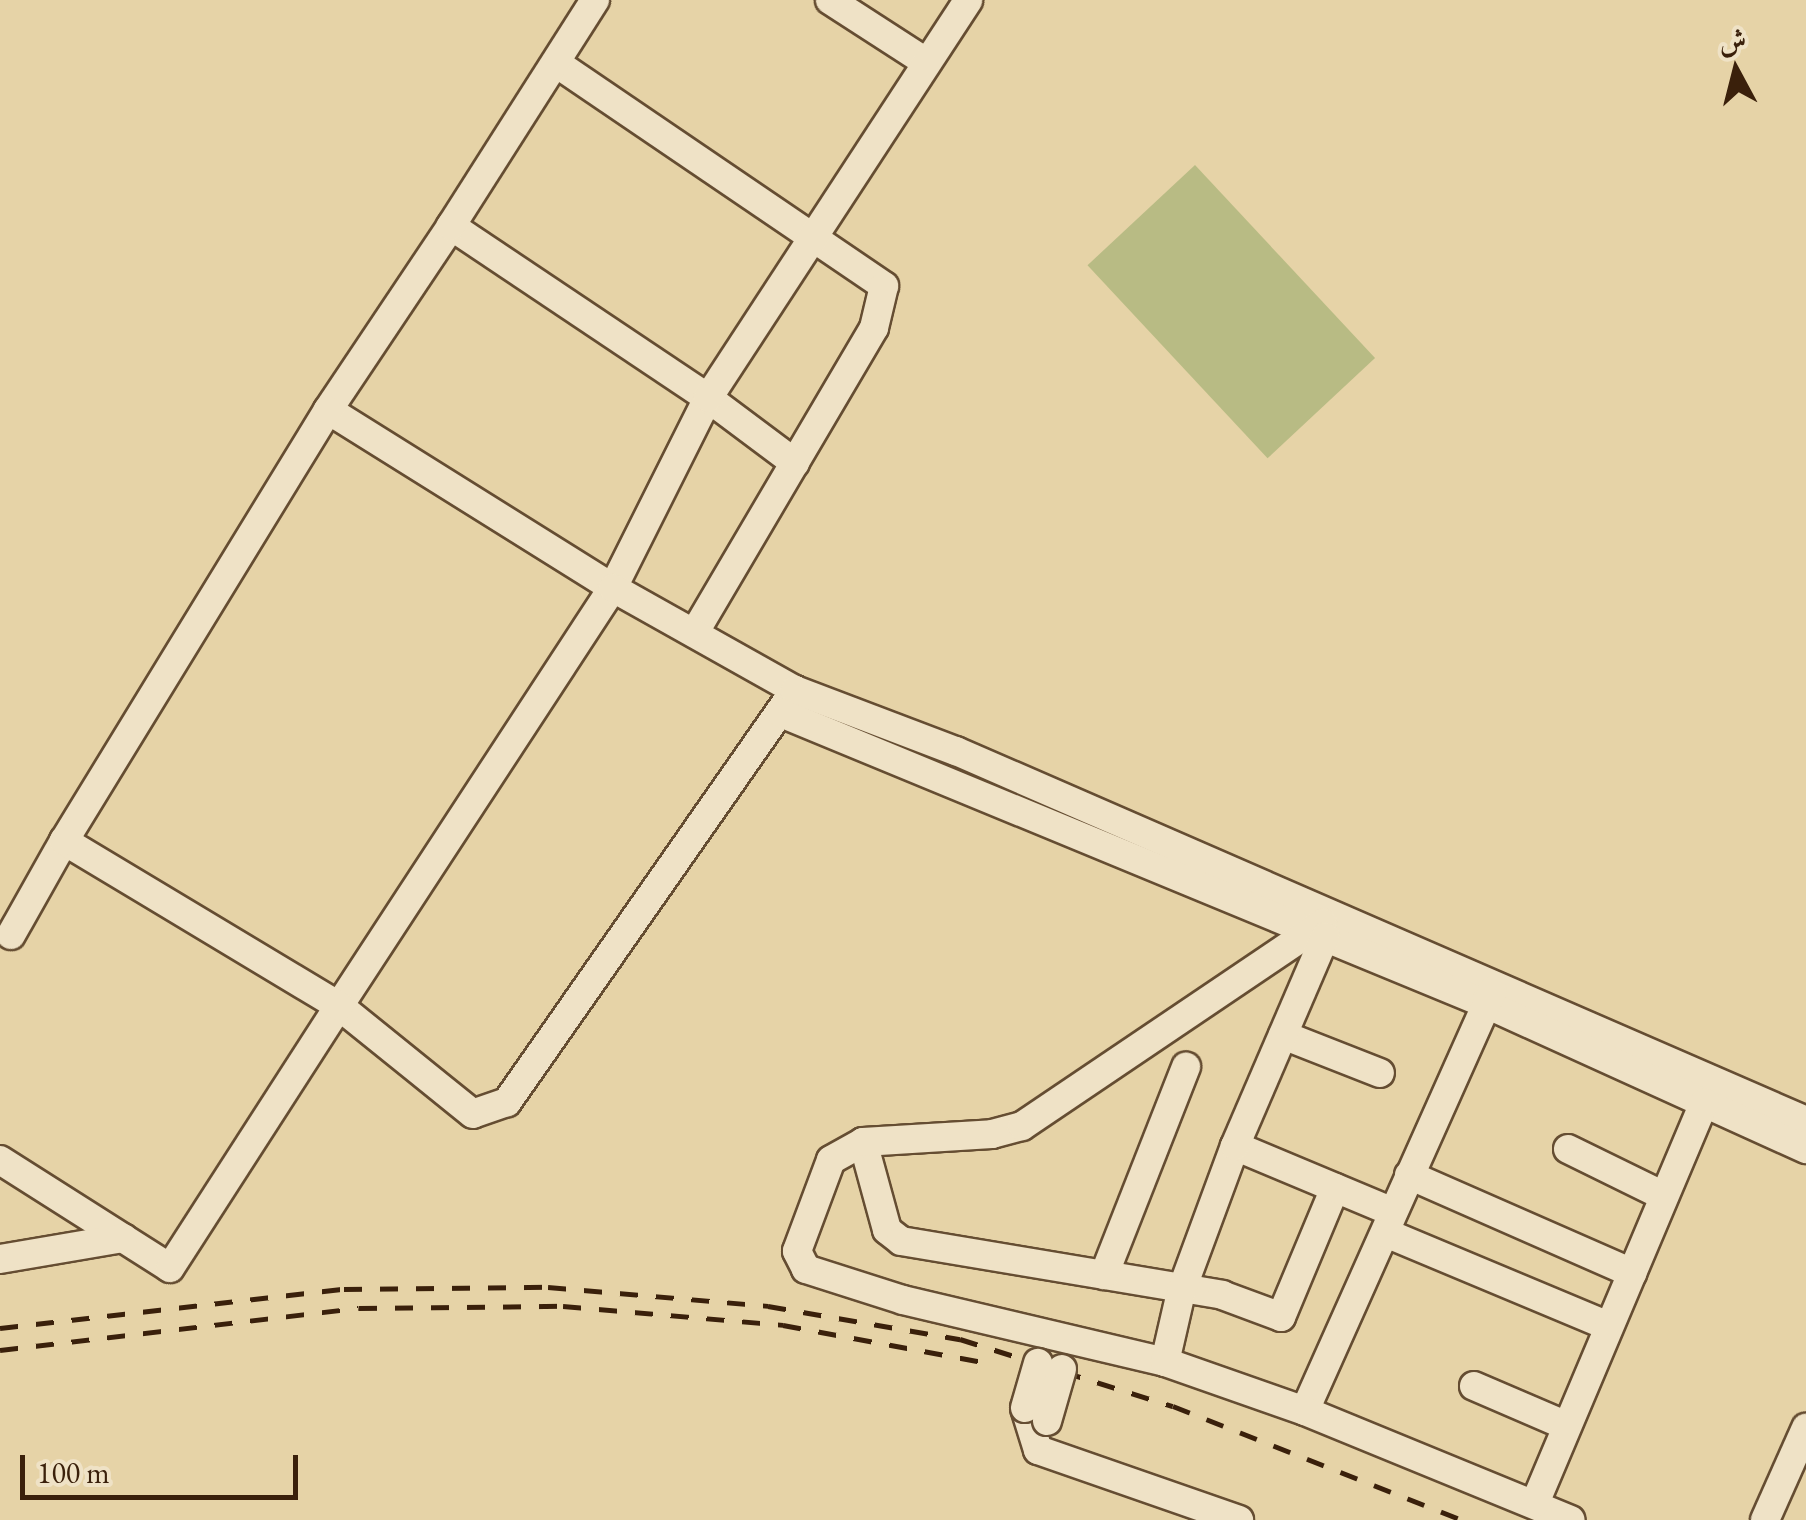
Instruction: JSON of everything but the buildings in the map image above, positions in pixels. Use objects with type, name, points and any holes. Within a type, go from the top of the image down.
[{"type":"street","points":[[11,935],[64,841],[328,410],[558,65],[595,0]]},
{"type":"street","points":[[830,0],[926,62]]},
{"type":"street","points":[[0,1160],[170,1268],[613,588],[708,398],[812,231],[968,0]]},
{"type":"street","points":[[558,65],[812,231],[884,286],[884,302],[694,633]]},
{"type":"street","points":[[451,226],[708,398],[795,463]]},
{"type":"street","points":[[328,410],[613,588],[694,633],[788,701],[1324,928],[1806,1121]]},
{"type":"street","points":[[64,841],[340,1006],[473,1114],[507,1102],[788,701]]},
{"type":"street","points":[[788,701],[956,751],[1324,928]]},
{"type":"street","points":[[1164,1362],[1181,1292],[1235,1146],[1324,928]]},
{"type":"street","points":[[1324,928],[1022,1126],[992,1134],[863,1142],[831,1160],[797,1251],[806,1269],[1164,1362],[1305,1412],[1571,1520]]},
{"type":"street","points":[[1491,993],[1704,1102],[1806,1149]]},
{"type":"street","points":[[1305,1412],[1491,993]]},
{"type":"street","points":[[1283,1035],[1380,1073]]},
{"type":"street","points":[[1104,1274],[1186,1068]]},
{"type":"street","points":[[1534,1502],[1704,1102]]},
{"type":"street","points":[[863,1142],[886,1230],[901,1241],[1104,1274],[1181,1292],[1222,1295],[1281,1317],[1334,1188]]},
{"type":"street","points":[[1235,1146],[1334,1188],[1389,1222],[1608,1326]]},
{"type":"street","points":[[1568,1150],[1664,1196]]},
{"type":"street","points":[[1408,1175],[1632,1273]]},
{"type":"street","points":[[0,1258],[123,1238]]},
{"type":"street","points":[[1059,1337],[1036,1414],[1060,1458],[1239,1520]]},
{"type":"street","points":[[1474,1386],[1566,1426]]},
{"type":"street","points":[[1766,1520],[1806,1428]]},
{"type":"green space","points":[[1195,165],[1375,358],[1268,458],[1087,265]]},
{"type":"railway","points":[[0,1328],[344,1289],[548,1287],[768,1306],[960,1339],[1173,1406],[1462,1520]]},
{"type":"railway","points":[[0,1350],[359,1308],[563,1306],[783,1325],[993,1364]]}]
